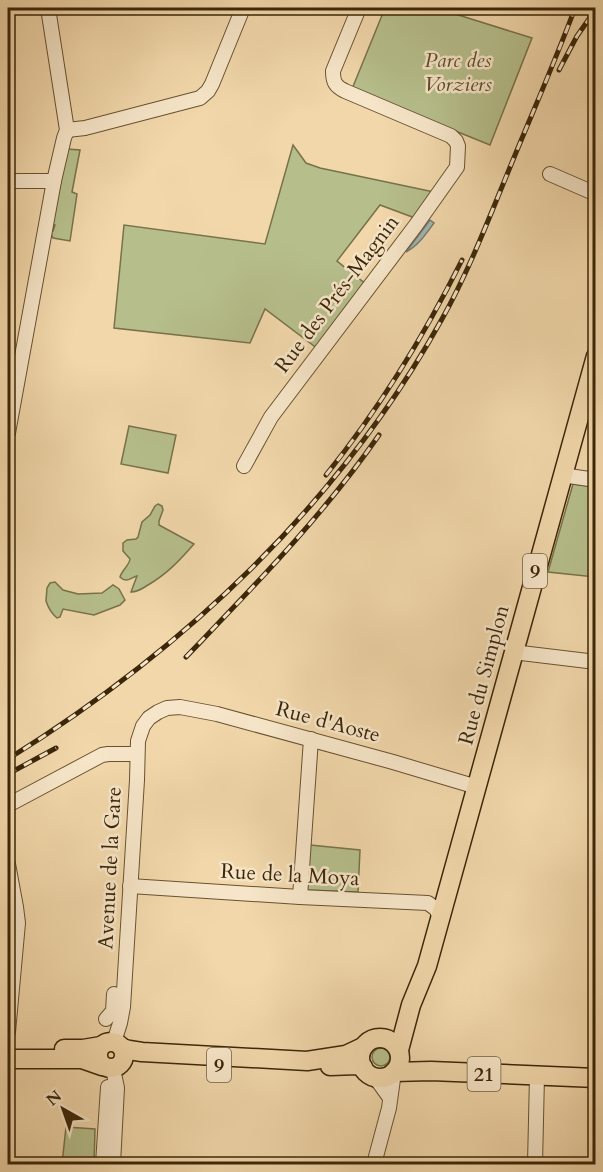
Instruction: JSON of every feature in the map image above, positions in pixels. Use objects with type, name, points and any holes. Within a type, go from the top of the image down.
[{"type":"main road","name":"Rue du Simplon","points":[[398,1059],[411,1005],[423,980],[441,918],[595,357]]},
{"type":"main road","name":"Rue du Simplon","points":[[371,1042],[386,1032],[411,1005]]},
{"type":"main road","points":[[369,1072],[360,1057],[371,1042],[391,1041],[398,1059]]},
{"type":"main road","name":"9","points":[[8,1059],[82,1059],[129,1050],[307,1061],[346,1055],[371,1042]]},
{"type":"main road","name":"9","points":[[8,1049],[83,1049],[129,1060],[292,1069],[357,1065],[384,1077],[398,1059]]},
{"type":"main road","name":"21","points":[[398,1059],[431,1071],[596,1078]]},
{"type":"street","points":[[8,433],[54,182],[63,138],[67,130],[48,8]]},
{"type":"street","points":[[67,130],[85,128],[200,98],[208,92],[212,84],[243,8]]},
{"type":"street","name":"Rue des Prés-Magnin","points":[[244,466],[271,417],[457,167],[458,146],[451,136],[345,91],[334,82],[333,71],[359,8]]},
{"type":"street","points":[[550,174],[596,194]]},
{"type":"street","points":[[8,181],[54,182]]},
{"type":"street","points":[[562,475],[596,480]]},
{"type":"street","points":[[513,652],[596,662]]},
{"type":"street","name":"Rue d'Aoste","points":[[167,708],[191,708],[311,739],[477,787]]},
{"type":"street","name":"Avenue de la Gare","points":[[113,1164],[117,1088],[112,1055],[123,1007],[137,780],[136,754],[143,726],[149,718],[167,708]]},
{"type":"street","points":[[300,897],[311,739]]},
{"type":"street","points":[[8,805],[102,755],[136,754]]},
{"type":"street","points":[[106,1019],[113,1011],[128,781]]},
{"type":"street","points":[[8,864],[18,923],[8,1032]]},
{"type":"street","name":"Rue de la Moya","points":[[130,886],[428,903],[436,909],[441,918]]},
{"type":"street","name":"Rue du Simplon","points":[[374,1164],[389,1108],[398,1059]]},
{"type":"street","points":[[369,1072],[390,1098]]},
{"type":"street","points":[[535,1164],[537,1076]]},
{"type":"street","points":[[103,1164],[108,1087]]},
{"type":"green space","name":"Parc des Vorziers","points":[[385,8],[436,8],[532,38],[490,145],[352,89]]},
{"type":"green space","points":[[293,145],[306,163],[320,168],[434,192],[415,218],[380,205],[337,261],[367,285],[318,349],[265,309],[250,343],[114,328],[124,225],[265,244]]},
{"type":"green space","points":[[67,149],[80,150],[72,192],[77,194],[70,241],[53,238],[51,234],[55,225],[52,224]]},
{"type":"green space","points":[[129,426],[176,435],[168,473],[121,464]]},
{"type":"green space","points":[[573,484],[595,487],[595,577],[548,572]]},
{"type":"green space","points":[[158,504],[163,510],[159,525],[194,544],[161,576],[140,590],[131,592],[137,576],[127,580],[120,577],[130,559],[123,551],[123,543],[138,537],[142,522]]},
{"type":"green space","points":[[55,582],[63,590],[78,594],[102,593],[113,585],[119,589],[125,600],[120,605],[94,615],[63,609],[60,617],[57,618],[46,601],[47,588],[50,583]]},
{"type":"green space","points":[[310,845],[360,850],[358,892],[307,890]]},
{"type":"green space","points":[[381,1048],[387,1051],[390,1057],[387,1063],[381,1066],[375,1063],[372,1057],[375,1051]]},
{"type":"green space","points":[[66,1127],[95,1129],[94,1164],[62,1164]]},
{"type":"water","points":[[430,220],[434,223],[428,231],[406,252]]},
{"type":"railway","points":[[8,759],[73,716],[136,670],[196,620],[253,567],[307,510],[356,450],[401,386],[462,281],[575,8]]},
{"type":"railway","points":[[559,70],[577,36],[596,9]]},
{"type":"railway","points":[[326,475],[346,450],[400,371],[462,260]]},
{"type":"railway","points":[[186,657],[311,522],[379,435]]},
{"type":"railway","points":[[8,774],[56,748]]}]
